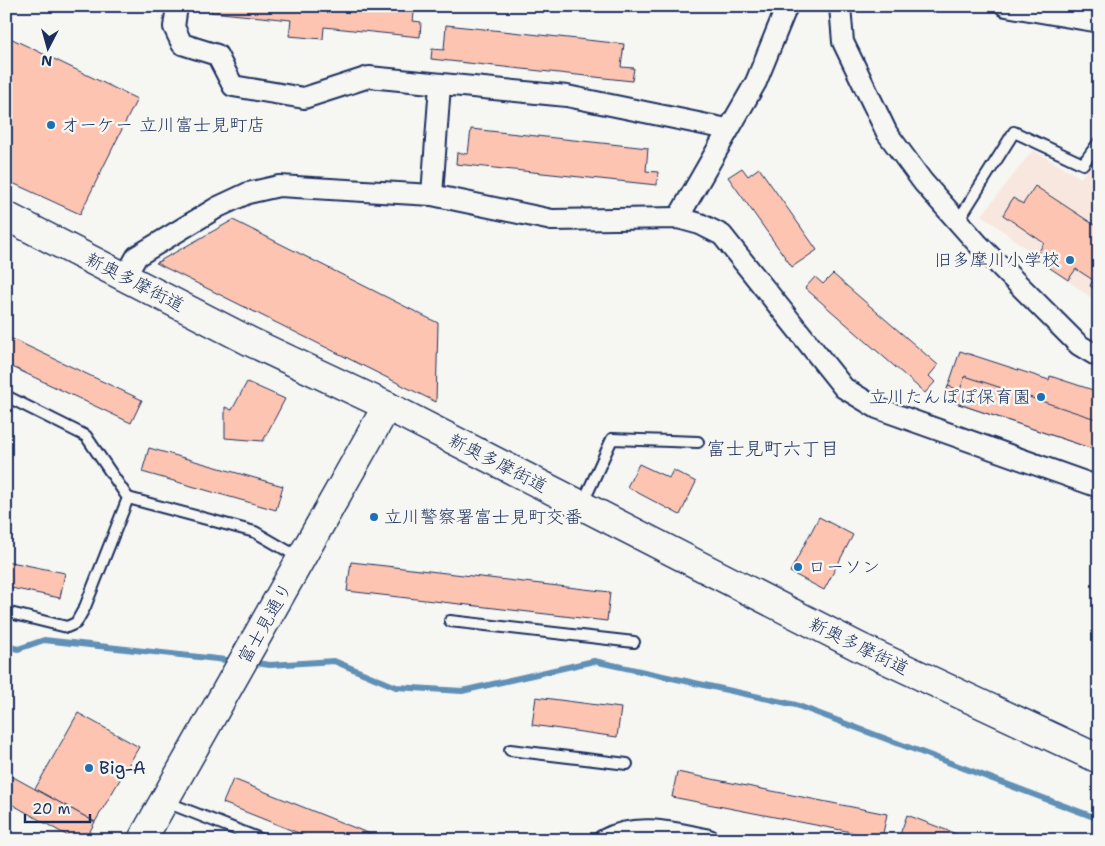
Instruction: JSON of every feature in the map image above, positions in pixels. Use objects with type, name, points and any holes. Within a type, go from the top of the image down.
[{"type":"main road","name":"新奥多摩街道","points":[[6,216],[251,342],[387,406],[859,648],[1099,759]]},
{"type":"main road","name":"富士見通り","points":[[142,840],[387,406]]},
{"type":"street","points":[[177,6],[174,27],[182,44],[217,55],[233,86],[304,98],[369,77],[567,96],[727,129]]},
{"type":"street","points":[[678,218],[727,129],[756,82],[787,6]]},
{"type":"street","points":[[840,6],[843,42],[892,140],[923,182],[958,221],[1079,344],[1099,357]]},
{"type":"street","points":[[1006,6],[1099,22]]},
{"type":"street","points":[[432,195],[440,85]]},
{"type":"street","points":[[125,277],[137,256],[218,207],[248,193],[279,186],[432,195],[552,220],[678,218],[700,224],[722,235],[844,388],[877,408],[1099,487]]},
{"type":"street","points":[[604,840],[636,830],[661,830],[710,840]]},
{"type":"lane","points":[[958,221],[1014,132],[1083,164],[1099,142]]},
{"type":"lane","points":[[6,396],[86,436],[128,498],[255,532],[301,558]]},
{"type":"lane","points":[[582,506],[612,439],[698,442]]},
{"type":"lane","points":[[6,612],[67,627],[76,623],[85,607],[128,498]]},
{"type":"lane","points":[[450,621],[634,642]]},
{"type":"lane","points":[[510,750],[626,764]]},
{"type":"lane","points":[[164,801],[263,840]]},
{"type":"shaded area","name":"旧多摩川小学校","points":[[1033,150],[1081,178],[1099,153],[1099,304],[982,215]]},
{"type":"building","points":[[212,6],[415,6],[413,21],[421,22],[420,37],[324,27],[323,39],[289,36],[291,20],[211,12]]},
{"type":"building","points":[[446,25],[624,44],[621,67],[634,68],[632,81],[431,59],[432,49],[444,50]]},
{"type":"building","points":[[6,36],[137,99],[80,214],[6,180]]},
{"type":"building","points":[[471,129],[648,148],[646,171],[658,172],[657,185],[456,164],[457,153],[468,154]]},
{"type":"building","points":[[742,168],[748,176],[759,168],[817,250],[792,267],[728,177]]},
{"type":"building","points":[[1035,186],[1099,228],[1099,292],[1090,286],[1093,280],[1076,269],[1068,280],[1035,258],[1044,243],[1003,215],[1013,198],[1023,204]]},
{"type":"building","points":[[233,220],[438,323],[436,402],[156,263]]},
{"type":"building","points":[[833,274],[938,365],[929,376],[935,382],[925,393],[805,288],[815,277],[823,284]]},
{"type":"building","points":[[6,336],[142,400],[131,423],[6,364]]},
{"type":"building","points":[[960,351],[1049,380],[1050,376],[1099,392],[1099,451],[944,399]]},
{"type":"building","points":[[965,376],[1099,420],[1095,435],[1099,437],[1099,451],[944,399],[948,386],[960,390]]},
{"type":"building","points":[[247,382],[285,399],[263,441],[225,438],[225,407],[232,410]]},
{"type":"building","points":[[149,448],[283,486],[276,510],[142,472]]},
{"type":"building","points":[[639,464],[669,478],[673,470],[696,482],[680,515],[627,487]]},
{"type":"building","points":[[819,517],[853,535],[824,590],[790,572]]},
{"type":"building","points":[[6,561],[65,573],[60,598],[6,587]]},
{"type":"building","points":[[351,562],[610,592],[607,621],[347,591]]},
{"type":"building","points":[[536,697],[621,708],[617,737],[532,725]]},
{"type":"building","points":[[78,713],[139,747],[95,822],[35,789]]},
{"type":"building","points":[[677,772],[887,814],[882,838],[672,797]]},
{"type":"building","points":[[6,773],[95,822],[85,840],[75,840],[6,801]]},
{"type":"building","points":[[233,779],[385,840],[316,840],[223,803]]},
{"type":"building","points":[[907,815],[972,840],[898,840]]},
{"type":"waterway","points":[[6,646],[18,649],[44,640],[235,661]]},
{"type":"waterway","points":[[249,662],[270,665],[334,661],[396,687],[462,691],[594,661],[796,705],[1099,819]]},
{"type":"place","name":"オーケー 立川富士見町店","points":[[51,125]]},
{"type":"place","name":"旧多摩川小学校","points":[[1070,260]]},
{"type":"place","name":"立川たんぽぽ保育園","points":[[1041,397]]},
{"type":"place","name":"立川警察署富士見町交番","points":[[374,517]]},
{"type":"place","name":"ローソン","points":[[798,567]]},
{"type":"place","name":"Big-A","points":[[89,768]]},
{"type":"district","name":"富士見町六丁目","points":[[773,448]]}]
